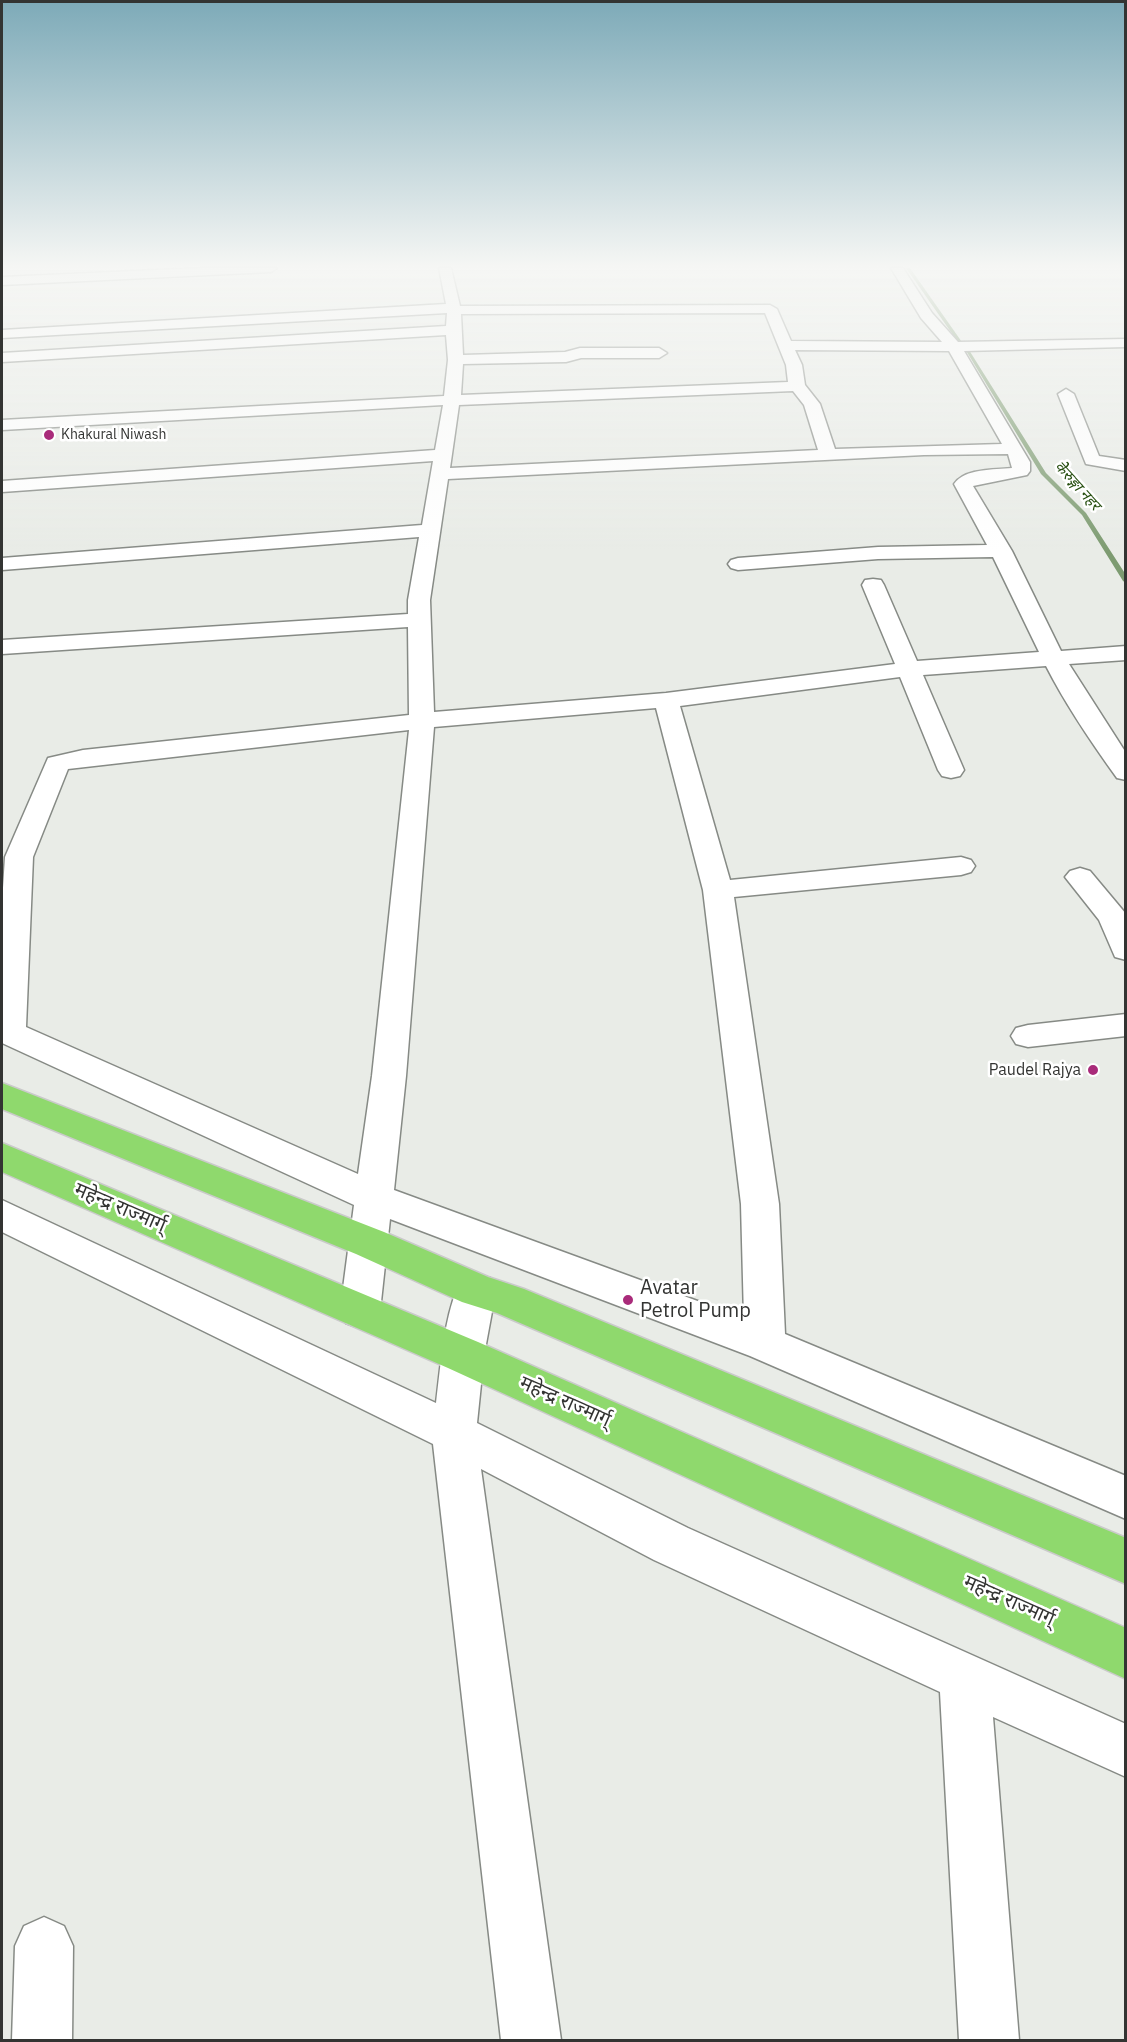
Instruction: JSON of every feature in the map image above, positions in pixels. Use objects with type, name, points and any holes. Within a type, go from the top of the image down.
[{"type":"highway","points":[[2,1095],[370,1243],[476,1290],[564,1324],[1125,1561]]},
{"type":"highway","name":"महेन्द्र राज्मार्ग्","points":[[2,1157],[463,1355],[1125,1654]]},
{"type":"street","points":[[360,1311],[389,1076],[422,721],[419,620],[429,530],[442,464],[456,363]]},
{"type":"street","points":[[793,363],[797,386],[812,404],[828,455]]},
{"type":"street","points":[[963,363],[1021,462],[1020,471],[1005,476],[972,477],[963,484],[1002,551],[1053,657],[1094,728],[1125,772]]},
{"type":"street","points":[[2,425],[452,400],[797,386]]},
{"type":"street","points":[[1066,394],[1092,460],[1125,466]]},
{"type":"street","points":[[2,486],[442,464],[1013,450]]},
{"type":"street","points":[[2,564],[429,530]]},
{"type":"street","points":[[738,564],[878,553],[1002,551]]},
{"type":"street","points":[[873,585],[951,770]]},
{"type":"street","points":[[2,647],[419,620]]},
{"type":"street","points":[[1125,653],[909,669],[666,700],[422,721],[83,758],[57,764],[19,857],[5,1032],[375,1198],[765,1344],[1125,1498]]},
{"type":"street","points":[[666,700],[718,890],[760,1204],[765,1344]]},
{"type":"street","points":[[718,890],[960,867]]},
{"type":"street","points":[[1080,877],[1113,918],[1125,950]]},
{"type":"street","points":[[1028,1036],[1125,1025]]},
{"type":"street","points":[[2,1215],[454,1433],[671,1544],[1125,1751]]},
{"type":"street","points":[[476,1290],[463,1355],[454,1433],[531,2040]]},
{"type":"street","points":[[965,1678],[989,2040]]},
{"type":"street","points":[[42,2040],[44,1946]]},
{"type":"waterway","name":"केेरुङ्गा नहर","points":[[975,363],[1044,474],[1084,514],[1126,581]]},
{"type":"place","name":"Khakural Niwash","points":[[49,435]]},
{"type":"place","name":"Paudel Rajya","points":[[1093,1070]]},
{"type":"place","name":"Avatar Petrol Pump","points":[[628,1300]]}]
